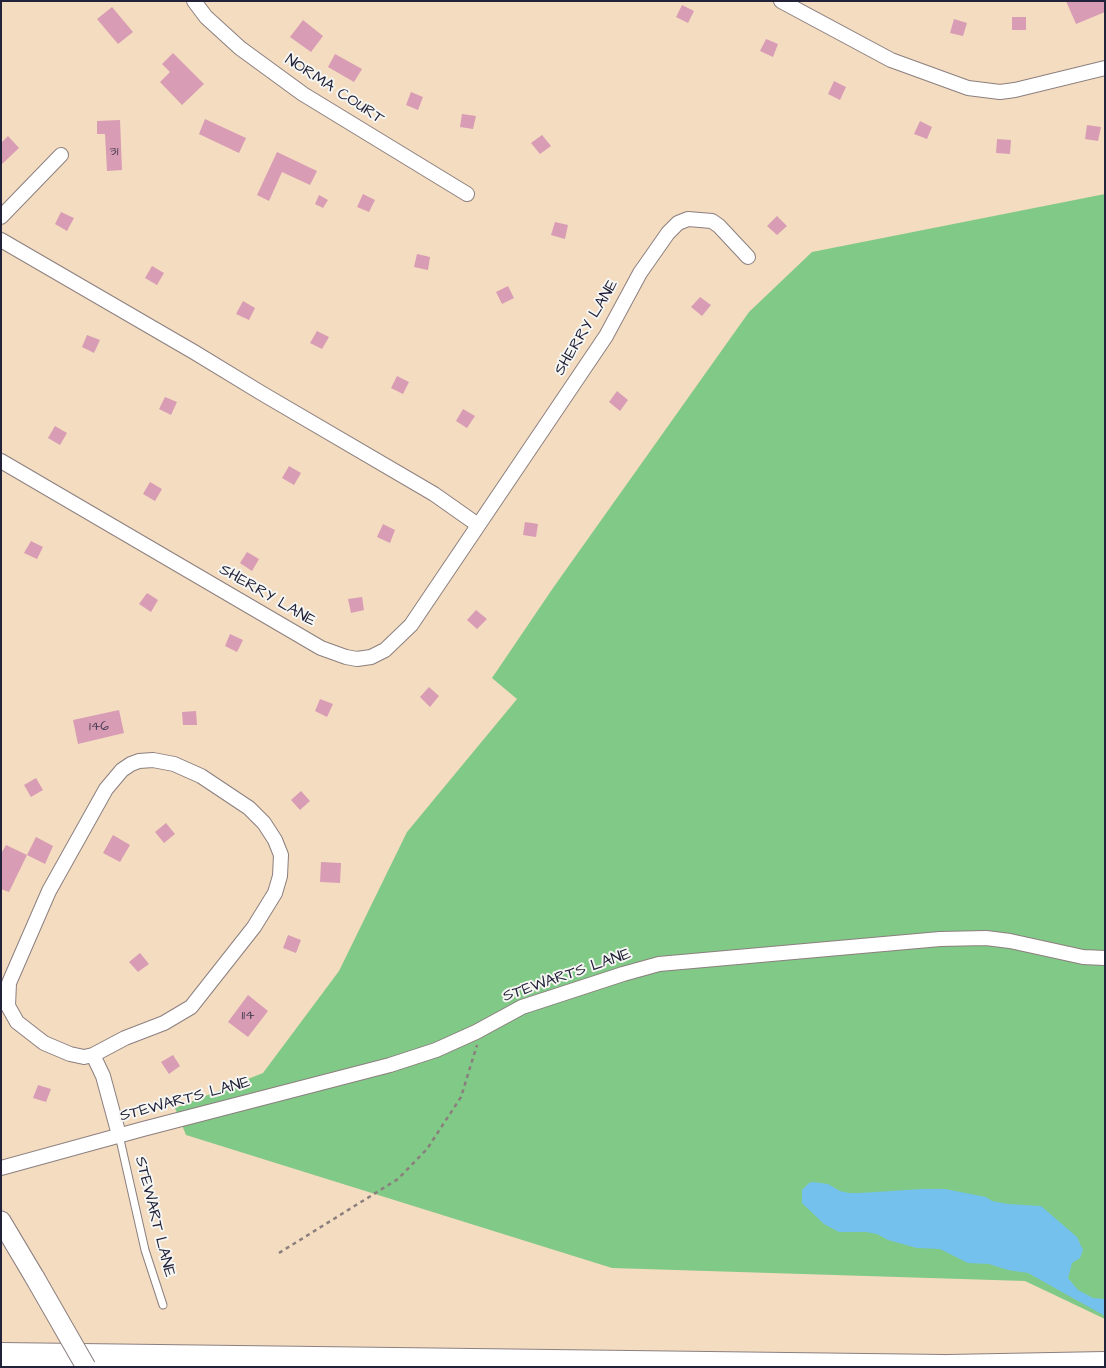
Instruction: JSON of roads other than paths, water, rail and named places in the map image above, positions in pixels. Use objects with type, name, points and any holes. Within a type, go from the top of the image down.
[{"type":"highway","points":[[1,1355],[946,1367],[1105,1364]]},
{"type":"street","name":"NORMA COURT","points":[[194,1],[206,17],[240,48],[303,94],[467,194]]},
{"type":"street","points":[[781,1],[891,60],[968,88],[1000,92],[1015,90],[1105,68]]},
{"type":"street","points":[[1,217],[61,155]]},
{"type":"street","name":"SHERRY LANE","points":[[1,461],[321,648],[352,658],[371,657],[385,650],[411,625],[606,336],[640,273],[668,233],[678,223],[688,219],[712,221],[748,257]]},
{"type":"street","points":[[1,240],[434,494],[478,525]]},
{"type":"street","points":[[153,760],[174,764],[201,776],[249,808],[264,823],[281,854],[280,876],[275,893],[254,928],[191,1007],[164,1023],[125,1038],[93,1055],[84,1057],[70,1054],[44,1043],[17,1022],[8,1006],[9,983],[50,891],[106,789],[122,770],[138,761],[153,760]]},
{"type":"street","name":"STEWARTS LANE","points":[[1,1168],[119,1135],[390,1065],[436,1050],[482,1029],[522,1007],[660,964],[940,938],[1010,940],[1083,957],[1105,958]]},
{"type":"street","points":[[93,1055],[103,1076],[119,1135]]},
{"type":"street","points":[[1,1221],[86,1367]]},
{"type":"lane","name":"STEWART LANE","points":[[119,1135],[145,1250],[164,1306]]},
{"type":"water","points":[[809,1183],[828,1184],[840,1191],[849,1193],[945,1189],[986,1197],[992,1201],[1008,1204],[1041,1206],[1077,1237],[1083,1250],[1080,1258],[1072,1263],[1068,1278],[1078,1290],[1093,1298],[1105,1299],[1105,1316],[1028,1273],[1008,1270],[989,1264],[968,1263],[940,1249],[917,1248],[888,1240],[877,1234],[839,1232],[824,1224],[802,1203],[802,1190]]}]
